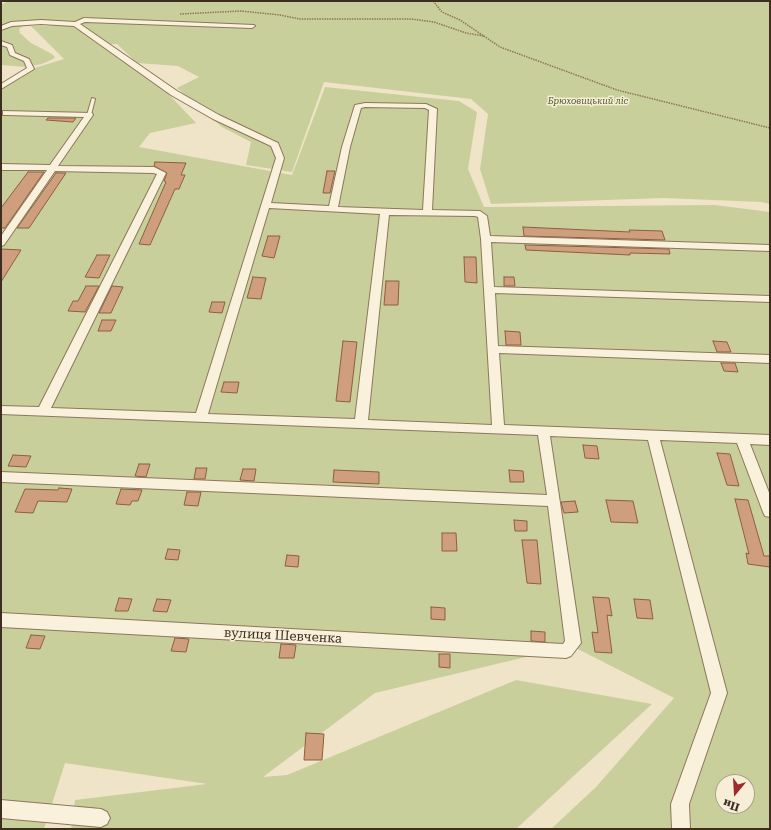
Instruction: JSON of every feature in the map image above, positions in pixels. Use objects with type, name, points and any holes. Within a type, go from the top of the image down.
[{"type":"street","points":[[1,28],[11,24],[41,22],[76,24],[84,20],[252,26]]},
{"type":"street","points":[[76,24],[174,93],[216,117],[275,145],[280,158],[201,418]]},
{"type":"street","points":[[1,43],[10,46],[12,54],[27,60],[30,69],[1,87]]},
{"type":"street","points":[[333,210],[346,147],[358,107],[365,105],[426,106],[433,109],[427,212]]},
{"type":"street","points":[[6,114],[89,115]]},
{"type":"street","points":[[1,243],[89,115]]},
{"type":"street","points":[[1,167],[154,170],[162,173],[43,412]]},
{"type":"street","points":[[266,205],[385,212],[477,213],[482,216],[486,239],[498,430]]},
{"type":"street","points":[[361,424],[385,212]]},
{"type":"street","points":[[486,239],[770,248]]},
{"type":"street","points":[[489,290],[770,299]]},
{"type":"street","points":[[493,349],[770,359]]},
{"type":"street","points":[[1,410],[770,440]]},
{"type":"street","points":[[1,477],[554,501],[543,431]]},
{"type":"street","points":[[653,436],[719,693],[680,804],[681,829]]},
{"type":"street","points":[[742,439],[770,512]]},
{"type":"street","name":"вулиця Шевченка","points":[[1,620],[566,651],[573,643],[554,501]]},
{"type":"street","points":[[1,810],[101,818]]},
{"type":"lane","points":[[89,115],[91,112],[93,99]]},
{"type":"path","points":[[434,1],[434,4],[442,12],[472,28],[500,46],[617,90],[770,128]]},
{"type":"path","points":[[179,14],[241,11],[280,15],[300,19],[411,19],[434,22],[466,33],[484,36]]},
{"type":"green space","name":"Брюховицький ліс","points":[[8,1],[770,1],[770,204],[761,202],[664,198],[491,204],[480,169],[488,114],[471,99],[324,82],[292,172],[246,165],[251,142],[222,127],[177,88],[199,77],[178,66],[137,63],[117,44],[101,44],[158,83],[196,123],[150,133],[139,147],[292,175],[325,87],[459,101],[477,112],[468,169],[484,207],[715,205],[770,212],[770,829],[551,829],[596,787],[674,698],[572,646],[375,693],[263,777],[287,775],[516,680],[652,704],[516,829],[71,829],[75,800],[207,784],[65,763],[44,829],[1,829],[1,83],[28,70],[64,59],[31,26],[59,26],[29,24],[19,29],[20,33],[31,43],[52,54],[55,57],[53,59],[42,64],[26,67],[1,65],[1,5]]},
{"type":"building","points":[[48,118],[76,118],[73,122],[46,120]]},
{"type":"building","points":[[155,162],[186,163],[181,175],[185,175],[179,189],[175,189],[150,245],[139,244],[166,182],[164,181],[167,173],[154,166]]},
{"type":"building","points":[[327,171],[335,171],[330,193],[323,193]]},
{"type":"building","points":[[28,172],[44,172],[5,228],[1,228],[1,208]]},
{"type":"building","points":[[56,173],[66,173],[29,228],[17,228]]},
{"type":"building","points":[[523,227],[630,232],[629,230],[662,231],[665,240],[524,236]]},
{"type":"building","points":[[268,236],[280,236],[274,258],[262,256]]},
{"type":"building","points":[[525,245],[669,249],[670,254],[630,253],[630,255],[526,250]]},
{"type":"building","points":[[1,249],[21,250],[1,282]]},
{"type":"building","points":[[97,255],[110,255],[99,278],[85,277]]},
{"type":"building","points":[[464,257],[476,257],[477,283],[465,282]]},
{"type":"building","points":[[253,277],[266,278],[261,299],[247,298]]},
{"type":"building","points":[[504,277],[514,277],[515,286],[504,286]]},
{"type":"building","points":[[386,281],[399,281],[398,305],[384,305]]},
{"type":"building","points":[[86,286],[99,286],[85,312],[68,311],[73,301],[78,301]]},
{"type":"building","points":[[112,286],[123,287],[111,313],[99,313]]},
{"type":"building","points":[[212,302],[225,302],[222,313],[209,312]]},
{"type":"building","points":[[102,320],[116,320],[111,331],[98,331]]},
{"type":"building","points":[[505,331],[520,332],[521,345],[506,345]]},
{"type":"building","points":[[343,341],[357,342],[350,402],[336,401]]},
{"type":"building","points":[[713,341],[727,342],[731,352],[717,352]]},
{"type":"building","points":[[721,363],[735,363],[738,372],[724,371]]},
{"type":"building","points":[[224,382],[239,382],[237,393],[221,392]]},
{"type":"building","points":[[583,445],[597,446],[599,459],[585,458]]},
{"type":"building","points":[[717,453],[730,454],[739,486],[727,485]]},
{"type":"building","points":[[13,455],[31,456],[26,467],[8,466]]},
{"type":"building","points":[[139,464],[150,464],[146,477],[135,476]]},
{"type":"building","points":[[196,468],[207,468],[205,479],[194,479]]},
{"type":"building","points":[[243,469],[256,469],[254,481],[240,480]]},
{"type":"building","points":[[334,470],[379,472],[379,484],[333,482]]},
{"type":"building","points":[[509,470],[523,471],[524,482],[510,482]]},
{"type":"building","points":[[59,488],[72,489],[67,502],[38,501],[33,513],[15,512],[25,489],[58,490]]},
{"type":"building","points":[[121,489],[142,490],[138,501],[132,501],[130,505],[116,504]]},
{"type":"building","points":[[187,492],[201,492],[198,506],[184,505]]},
{"type":"building","points":[[735,499],[748,500],[764,556],[770,556],[770,567],[748,564],[746,553],[749,554]]},
{"type":"building","points":[[606,500],[633,501],[638,523],[611,522]]},
{"type":"building","points":[[575,501],[578,512],[564,513],[561,502]]},
{"type":"building","points":[[514,520],[527,521],[527,531],[515,531]]},
{"type":"building","points":[[442,533],[456,533],[457,551],[442,551]]},
{"type":"building","points":[[522,540],[537,540],[541,584],[527,583]]},
{"type":"building","points":[[168,549],[180,550],[178,560],[165,559]]},
{"type":"building","points":[[287,555],[299,556],[298,567],[285,566]]},
{"type":"building","points":[[593,597],[609,598],[612,616],[607,615],[612,653],[595,652],[592,632],[598,633]]},
{"type":"building","points":[[119,598],[132,599],[128,611],[115,611]]},
{"type":"building","points":[[157,599],[171,600],[167,612],[153,611]]},
{"type":"building","points":[[634,599],[650,600],[653,619],[637,618]]},
{"type":"building","points":[[431,607],[445,608],[445,620],[431,619]]},
{"type":"building","points":[[531,631],[545,632],[545,642],[531,641]]},
{"type":"building","points":[[31,635],[45,636],[40,649],[26,648]]},
{"type":"building","points":[[175,638],[189,639],[186,652],[171,651]]},
{"type":"building","points":[[281,644],[296,645],[294,658],[279,658]]},
{"type":"building","points":[[439,654],[450,654],[450,668],[439,667]]},
{"type":"building","points":[[306,733],[324,734],[322,760],[304,760]]}]
